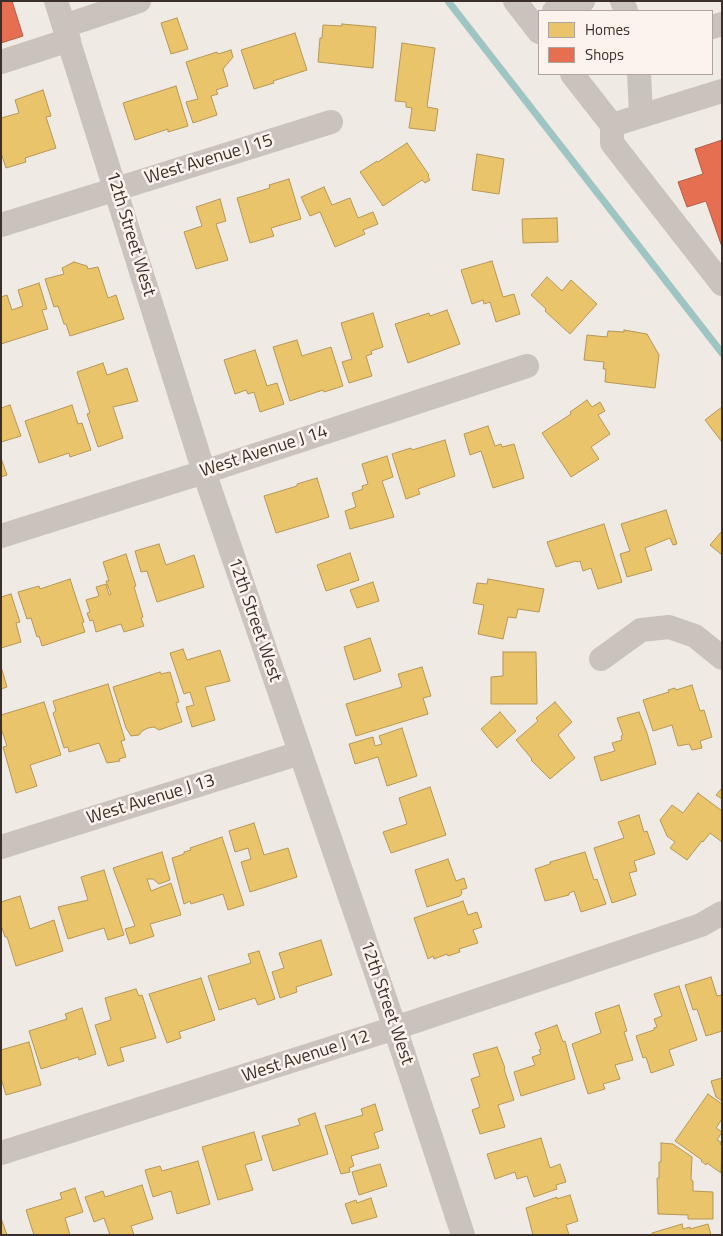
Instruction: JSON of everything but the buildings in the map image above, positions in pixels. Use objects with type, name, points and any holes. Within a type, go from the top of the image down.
[{"type":"street","name":"12th Street West","points":[[56,1],[204,472],[395,1028],[463,1235]]},
{"type":"street","points":[[1,62],[139,1]]},
{"type":"street","points":[[515,1],[536,23]]},
{"type":"street","points":[[557,10],[583,1]]},
{"type":"street","points":[[575,75],[612,125],[612,143],[722,284]]},
{"type":"street","points":[[639,75],[641,116]]},
{"type":"street","points":[[612,125],[722,91]]},
{"type":"street","name":"West Avenue J 15","points":[[1,225],[332,122]]},
{"type":"street","name":"West Avenue J 14","points":[[1,536],[204,472],[527,366]]},
{"type":"street","points":[[601,659],[642,630],[669,627],[696,636],[722,658]]},
{"type":"street","name":"West Avenue J 13","points":[[1,847],[300,753]]},
{"type":"street","name":"West Avenue J 12","points":[[1,1153],[395,1028],[701,925],[722,913]]},
{"type":"waterway","points":[[448,1],[722,353]]}]
